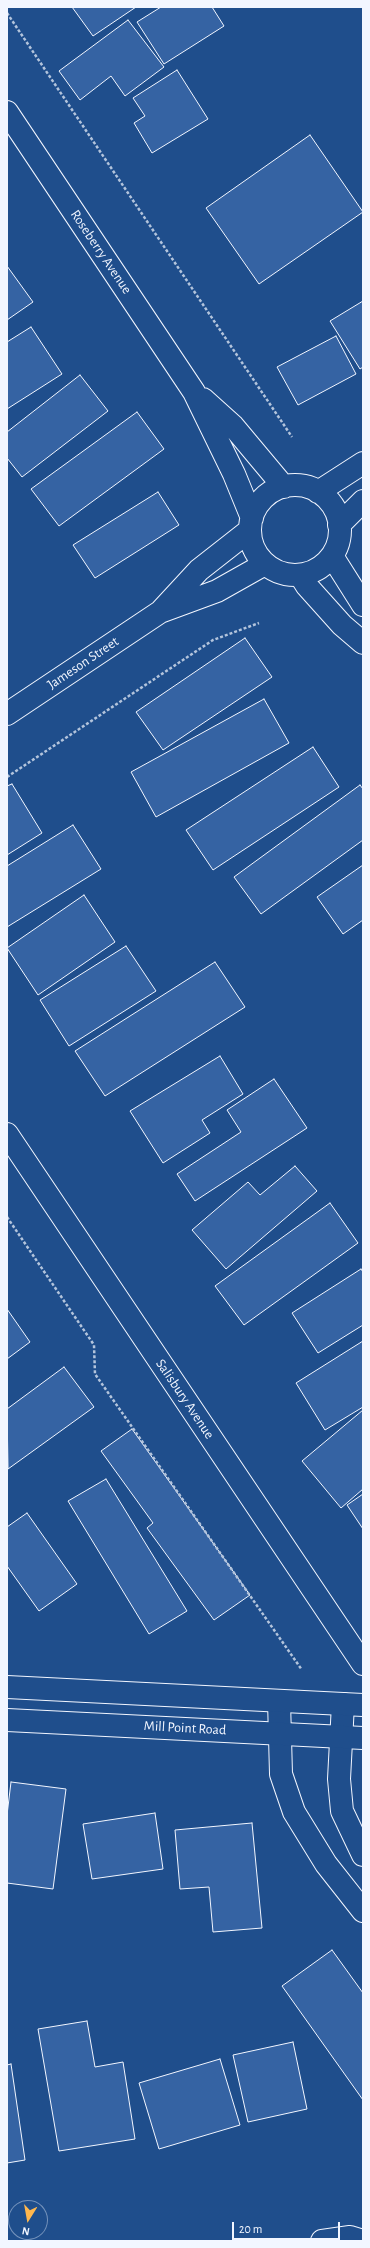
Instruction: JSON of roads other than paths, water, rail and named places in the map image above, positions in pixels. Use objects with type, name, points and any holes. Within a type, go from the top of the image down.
[{"type":"street","name":"Roseberry Avenue","points":[[7,112],[194,392],[231,467],[251,524]]},
{"type":"street","name":"Roseberry Avenue","points":[[194,392],[233,426],[284,487]]},
{"type":"street","points":[[318,492],[363,463]]},
{"type":"street","points":[[295,486],[318,492],[329,500],[336,512],[340,525],[338,541],[332,556],[323,565],[312,572],[300,575],[287,575],[265,564],[257,554],[252,542],[251,524],[259,504],[270,493],[284,487],[295,486]]},
{"type":"street","points":[[340,525],[363,501]]},
{"type":"street","name":"Jameson Street","points":[[7,714],[160,612],[199,570],[251,524]]},
{"type":"street","points":[[332,556],[363,605]]},
{"type":"street","name":"Jameson Street","points":[[160,612],[217,591],[265,564]]},
{"type":"street","points":[[300,575],[307,586],[342,625],[363,643]]},
{"type":"street","name":"Salisbury Avenue","points":[[7,1134],[363,1664]]},
{"type":"street","points":[[7,1687],[353,1704],[352,1737],[339,1779],[342,1811],[363,1855]]},
{"type":"street","points":[[279,1701],[281,1774],[294,1812],[326,1864],[363,1911]]},
{"type":"street","name":"Mill Point Road","points":[[7,1720],[279,1732],[352,1737]]},
{"type":"street","points":[[322,2241],[350,2237],[362,2241]]}]
